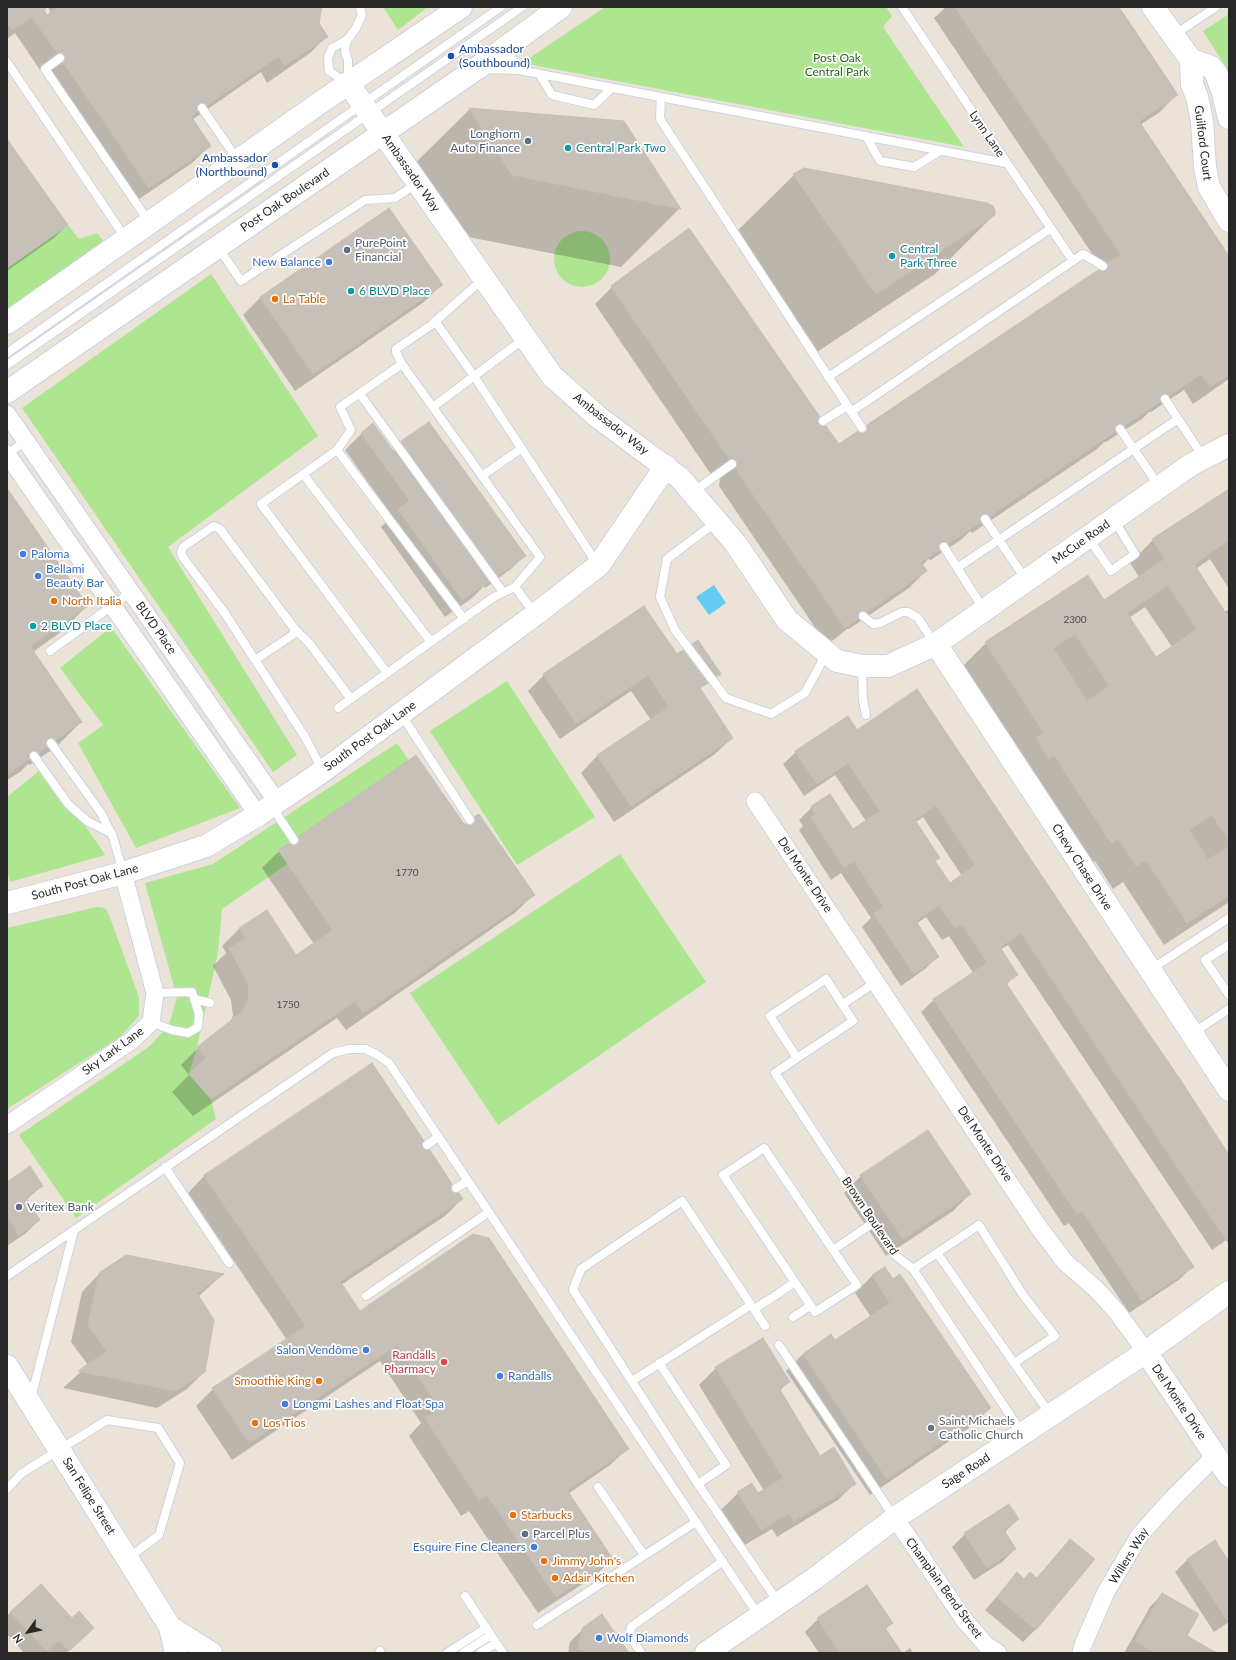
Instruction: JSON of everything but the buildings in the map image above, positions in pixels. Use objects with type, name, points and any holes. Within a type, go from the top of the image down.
[{"type":"street","points":[[7,323],[348,83],[461,7]]},
{"type":"street","name":"Post Oak Boulevard","points":[[7,392],[476,69],[561,7]]},
{"type":"street","points":[[1153,7],[1172,36],[1191,60],[1211,67],[1216,73],[1229,118]]},
{"type":"street","name":"Guilford Court","points":[[1191,60],[1192,84],[1197,97],[1202,121],[1205,166],[1209,187],[1229,221]]},
{"type":"street","name":"Ambassador Way","points":[[348,83],[552,376],[598,417],[666,466],[680,478],[736,544],[787,620],[837,661],[862,666],[888,666],[936,644]]},
{"type":"street","name":"BLVD Place","points":[[7,414],[131,592],[269,808]]},
{"type":"street","name":"McCue Road","points":[[936,644],[1159,487],[1203,458],[1229,445]]},
{"type":"street","name":"BLVD Place","points":[[7,454],[113,606],[269,808]]},
{"type":"street","name":"South Post Oak Lane","points":[[7,904],[123,873],[206,846],[269,808],[323,771],[536,614],[599,565],[666,466]]},
{"type":"street","name":"Chevy Chase Drive","points":[[936,644],[1229,1090]]},
{"type":"street","name":"Del Monte Drive","points":[[755,801],[1040,1229],[1065,1262],[1095,1288],[1112,1307],[1146,1352],[1229,1476]]},
{"type":"street","name":"Sky Lark Lane","points":[[7,1125],[131,1041],[152,1022],[155,993],[123,873]]},
{"type":"street","name":"Sage Road","points":[[706,1653],[814,1579],[895,1518],[1146,1352],[1229,1292]]},
{"type":"street","name":"San Felipe Street","points":[[7,1366],[170,1627],[176,1653]]},
{"type":"street","name":"Willers Way","points":[[1081,1653],[1083,1644],[1106,1592],[1139,1536],[1172,1499],[1215,1456]]},
{"type":"street","name":"Champlain Bend Street","points":[[895,1518],[965,1621],[986,1645],[998,1653]]},
{"type":"street","name":"San Felipe Street","points":[[170,1627],[211,1653]]},
{"type":"lane","points":[[348,83],[348,60],[344,51],[347,40],[356,28],[362,15],[360,7]]},
{"type":"lane","points":[[7,365],[365,108],[501,7]]},
{"type":"lane","points":[[7,353],[365,108],[522,7]]},
{"type":"lane","name":"Lynn Lane","points":[[902,7],[1050,229],[1073,261]]},
{"type":"lane","points":[[1172,36],[1216,7]]},
{"type":"lane","points":[[347,40],[332,48],[328,58],[329,71],[348,83]]},
{"type":"lane","points":[[506,48],[519,70]]},
{"type":"lane","points":[[60,58],[45,69],[150,223]]},
{"type":"lane","points":[[7,62],[126,240]]},
{"type":"lane","points":[[476,69],[519,70],[1006,163]]},
{"type":"lane","points":[[539,74],[552,95],[594,104],[612,88]]},
{"type":"lane","points":[[661,97],[660,119],[862,428]]},
{"type":"lane","points":[[202,108],[238,160]]},
{"type":"lane","points":[[866,136],[880,161],[914,167],[940,151]]},
{"type":"lane","points":[[217,246],[241,281],[364,200],[395,198],[418,183]]},
{"type":"lane","points":[[828,377],[1050,229]]},
{"type":"lane","points":[[823,421],[849,409],[1083,254],[1104,266]]},
{"type":"lane","points":[[338,708],[503,592],[515,587],[540,557],[397,356],[396,349],[435,321],[484,279]]},
{"type":"lane","points":[[435,321],[474,376],[599,565]]},
{"type":"lane","points":[[433,407],[525,338]]},
{"type":"lane","points":[[387,673],[261,504],[337,450],[351,430],[340,407],[402,364]]},
{"type":"lane","points":[[360,394],[503,592]]},
{"type":"lane","points":[[1164,399],[1203,458]]},
{"type":"lane","points":[[957,568],[1178,419]]},
{"type":"lane","points":[[1120,429],[1159,487]]},
{"type":"lane","points":[[7,454],[26,441]]},
{"type":"lane","points":[[482,476],[522,448]]},
{"type":"lane","points":[[337,450],[464,619]]},
{"type":"lane","points":[[692,492],[732,464]]},
{"type":"lane","points":[[303,474],[431,642]]},
{"type":"lane","points":[[985,519],[1026,581]]},
{"type":"lane","points":[[1088,537],[1111,571],[1135,554],[1113,519]]},
{"type":"lane","points":[[717,522],[667,559],[660,597],[675,630],[726,698],[771,714],[805,693],[827,653]]},
{"type":"lane","points":[[323,771],[305,737],[224,612],[184,558],[181,553],[183,547],[214,526],[220,529],[294,628],[309,643],[351,699]]},
{"type":"lane","points":[[944,547],[984,610]]},
{"type":"lane","points":[[515,587],[536,614]]},
{"type":"lane","points":[[50,651],[131,592]]},
{"type":"lane","points":[[863,616],[873,624],[880,623],[902,612],[908,612],[918,618],[936,644]]},
{"type":"lane","points":[[255,660],[294,634],[294,628]]},
{"type":"lane","points":[[862,666],[863,700],[866,715]]},
{"type":"lane","points":[[401,713],[470,820]]},
{"type":"lane","points":[[51,744],[92,800],[111,833],[123,873]]},
{"type":"lane","points":[[34,756],[68,804],[87,821],[111,833]]},
{"type":"lane","points":[[269,808],[294,840]]},
{"type":"lane","points":[[1150,970],[1229,918]]},
{"type":"lane","points":[[1229,944],[1206,960],[1229,996]]},
{"type":"lane","points":[[826,979],[843,1004],[854,1020],[797,1058],[770,1016],[826,979]]},
{"type":"lane","points":[[843,1004],[876,982]]},
{"type":"lane","points":[[152,1022],[172,1030],[188,1033],[198,1027],[199,1014],[192,992],[155,993]]},
{"type":"lane","points":[[194,999],[210,1003]]},
{"type":"lane","points":[[1192,1034],[1229,1009]]},
{"type":"lane","points":[[7,1276],[333,1053],[349,1049],[365,1049],[376,1054],[389,1063],[759,1616]]},
{"type":"lane","name":"Brown Boulevard","points":[[797,1058],[775,1073],[873,1223],[896,1256],[913,1269],[1022,1434]]},
{"type":"lane","points":[[427,1145],[438,1137]]},
{"type":"lane","points":[[764,1148],[857,1286],[815,1312],[795,1282],[723,1175],[764,1148]]},
{"type":"lane","points":[[165,1167],[229,1263]]},
{"type":"lane","points":[[456,1188],[468,1181]]},
{"type":"lane","points":[[765,1326],[682,1201],[581,1269],[573,1290],[698,1484],[778,1603]]},
{"type":"lane","points":[[366,1296],[489,1212]]},
{"type":"lane","points":[[832,1250],[873,1223]]},
{"type":"lane","points":[[913,1269],[979,1225],[1022,1295],[1055,1336],[1014,1363]]},
{"type":"lane","points":[[30,1402],[74,1230]]},
{"type":"lane","points":[[937,1253],[1050,1415]]},
{"type":"lane","points":[[632,1381],[795,1282]]},
{"type":"lane","points":[[793,1317],[810,1306]]},
{"type":"lane","points":[[778,1345],[895,1518]]},
{"type":"lane","points":[[659,1364],[726,1465],[698,1484]]},
{"type":"lane","points":[[7,1489],[22,1473],[60,1451],[107,1420],[158,1428],[180,1463],[159,1535],[127,1558]]},
{"type":"lane","points":[[598,1487],[644,1555]]},
{"type":"lane","points":[[537,1626],[696,1522]]},
{"type":"lane","points":[[641,1653],[630,1636],[631,1627],[723,1561]]},
{"type":"lane","points":[[465,1596],[496,1642],[500,1652]]},
{"type":"lane","points":[[447,1653],[486,1628]]},
{"type":"lane","points":[[463,1653],[491,1635]]},
{"type":"lane","points":[[480,1653],[496,1642]]},
{"type":"green space","points":[[383,7],[428,7],[398,30]]},
{"type":"green space","name":"Post Oak Central Park","points":[[605,7],[886,7],[892,16],[883,27],[964,147],[522,63]]},
{"type":"green space","points":[[1229,14],[1229,72],[1203,31]]},
{"type":"green space","points":[[68,225],[79,239],[97,233],[104,242],[7,309],[7,268]]},
{"type":"green space","points":[[576,231],[588,231],[598,235],[606,243],[610,253],[610,265],[606,275],[598,283],[588,287],[576,287],[566,283],[558,275],[554,265],[554,253],[558,243],[566,235]]},
{"type":"green space","points":[[211,274],[318,436],[168,547],[297,755],[273,772],[22,408]]},
{"type":"green space","points":[[111,627],[240,808],[136,848],[78,743],[103,725],[60,668]]},
{"type":"green space","points":[[507,681],[595,817],[517,865],[430,731]]},
{"type":"green space","points":[[397,743],[418,774],[222,909],[218,953],[197,1047],[189,1074],[211,1099],[216,1119],[76,1218],[19,1135],[150,1046],[169,1025],[177,997],[145,883],[213,864]]},
{"type":"green space","points":[[45,766],[105,855],[10,882],[7,870],[7,797]]},
{"type":"green space","points":[[620,854],[706,982],[498,1125],[410,993]]},
{"type":"green space","points":[[97,907],[105,908],[109,915],[139,997],[139,1016],[120,1037],[7,1109],[7,928]]},
{"type":"water","points":[[714,585],[726,603],[709,615],[696,597]]},
{"type":"place","name":"Ambassador (Southbound)","points":[[451,56]]},
{"type":"place","name":"Longhorn Auto Finance","points":[[528,141]]},
{"type":"place","name":"Central Park Two","points":[[568,148]]},
{"type":"place","name":"Ambassador (Northbound)","points":[[275,165]]},
{"type":"place","name":"PurePoint Financial","points":[[347,250]]},
{"type":"place","name":"Central Park Three","points":[[892,256]]},
{"type":"place","name":"New Balance","points":[[329,262]]},
{"type":"place","name":"6 BLVD Place","points":[[351,291]]},
{"type":"place","name":"La Table","points":[[275,299]]},
{"type":"place","name":"Paloma","points":[[23,554]]},
{"type":"place","name":"Bellami Beauty Bar","points":[[38,576]]},
{"type":"place","name":"North Italia","points":[[54,601]]},
{"type":"place","name":"2 BLVD Place","points":[[33,626]]},
{"type":"place","name":"Veritex Bank","points":[[19,1207]]},
{"type":"place","name":"Salon Vendôme","points":[[366,1350]]},
{"type":"place","name":"Randalls Pharmacy","points":[[444,1362]]},
{"type":"place","name":"Randalls","points":[[500,1376]]},
{"type":"place","name":"Smoothie King","points":[[319,1381]]},
{"type":"place","name":"Longmi Lashes and Float Spa","points":[[285,1404]]},
{"type":"place","name":"Los Tios","points":[[255,1423]]},
{"type":"place","name":"Saint Michaels Catholic Church","points":[[931,1428]]},
{"type":"place","name":"Starbucks","points":[[513,1515]]},
{"type":"place","name":"Parcel Plus","points":[[525,1534]]},
{"type":"place","name":"Esquire Fine Cleaners","points":[[534,1547]]},
{"type":"place","name":"Jimmy John's","points":[[544,1561]]},
{"type":"place","name":"Adair Kitchen","points":[[555,1578]]},
{"type":"place","name":"Wolf Diamonds","points":[[599,1638]]}]
